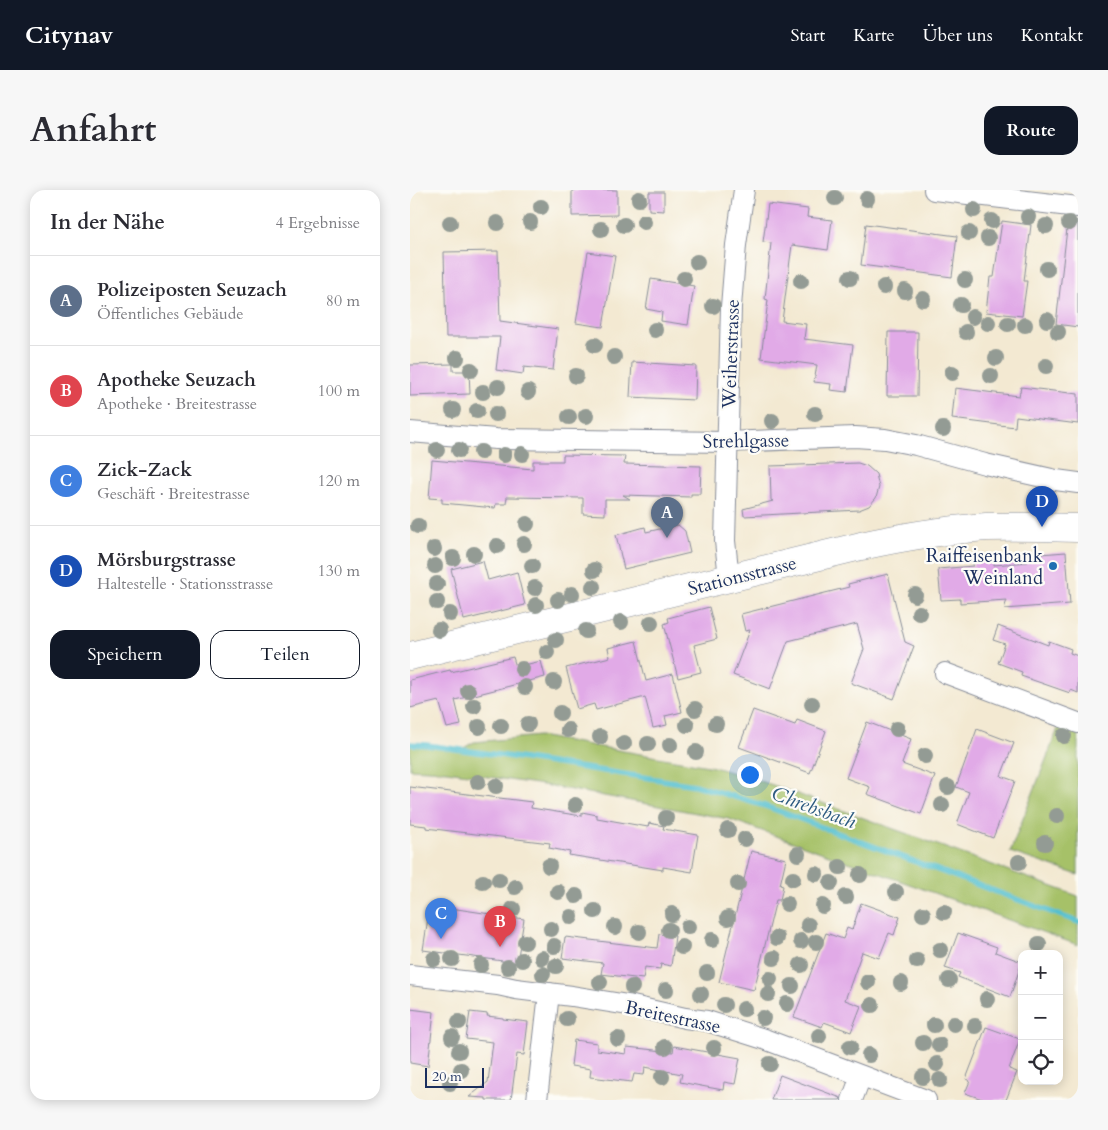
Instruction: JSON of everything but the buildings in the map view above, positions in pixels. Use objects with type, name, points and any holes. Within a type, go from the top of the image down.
[{"type":"main road","name":"Stationsstrasse","points":[[410,656],[861,546],[914,536],[994,527],[1078,528]]},
{"type":"street","name":"Weiherstrasse","points":[[729,578],[725,541],[731,307],[736,245],[744,190]]},
{"type":"street","points":[[934,190],[1078,207]]},
{"type":"street","name":"Strehlgasse","points":[[410,432],[496,440],[727,442],[855,437],[885,439],[1056,480],[1078,483]]},
{"type":"street","points":[[945,673],[1078,723]]},
{"type":"street","name":"Breitestrasse","points":[[410,975],[498,985],[516,990],[628,1005],[706,1021],[767,1040],[926,1100]]},
{"type":"street","points":[[537,1100],[549,993]]},
{"type":"street","points":[[852,1100],[862,1076]]},
{"type":"green space","points":[[1061,721],[1078,727],[1078,875],[1010,852]]},
{"type":"green space","points":[[539,736],[714,767],[773,785],[1078,896],[1078,945],[729,819],[550,786],[447,771],[410,769],[410,745],[458,751],[474,742]]},
{"type":"waterway","name":"Chrebsbach","points":[[410,744],[499,755],[695,785],[765,806],[1078,922]]},
{"type":"place","name":"Mörsburgstrasse","points":[[1042,527]]},
{"type":"place","name":"Polizeiposten Seuzach","points":[[667,538]]},
{"type":"place","name":"Raiffeisenbank Weinland","points":[[1053,566]]},
{"type":"place","name":"Zick-Zack","points":[[441,939]]},
{"type":"place","name":"Apotheke Seuzach","points":[[500,947]]}]
